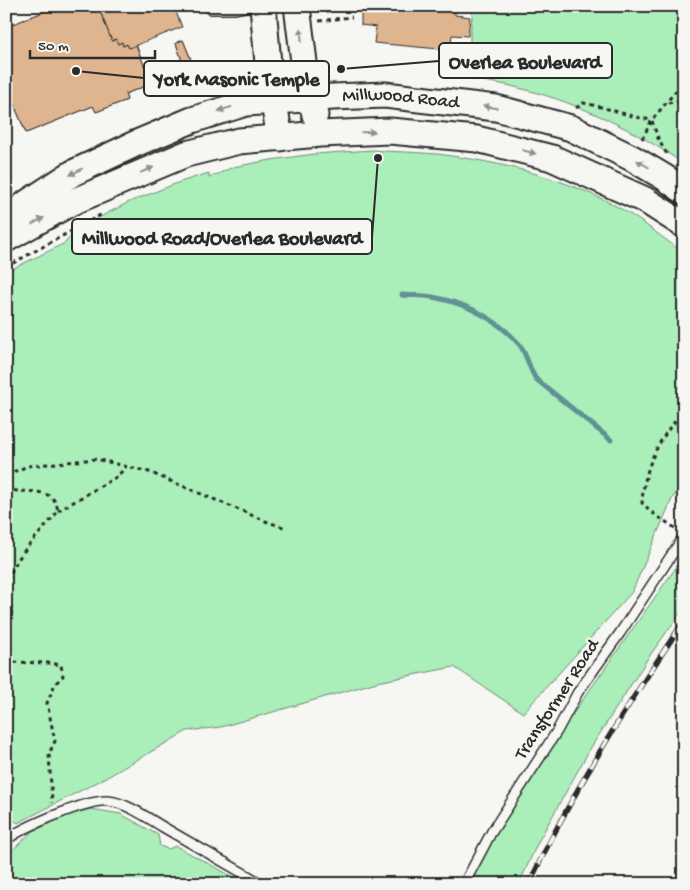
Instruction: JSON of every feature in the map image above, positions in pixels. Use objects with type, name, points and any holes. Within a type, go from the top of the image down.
[{"type":"main road","points":[[263,6],[268,75],[280,138]]},
{"type":"main road","points":[[307,14],[305,70],[320,134]]},
{"type":"main road","name":"Millwood Road","points":[[6,220],[27,203],[73,173],[137,143],[222,109],[246,103],[311,98],[385,95],[496,108],[571,128],[632,158],[684,191]]},
{"type":"main road","name":"Millwood Road","points":[[6,239],[70,203],[186,154],[239,142],[320,134],[390,132],[482,140],[552,158],[645,200],[684,225]]},
{"type":"lane","points":[[208,6],[211,9],[234,9],[249,6]]},
{"type":"lane","name":"Transformer Road","points":[[464,884],[491,833],[557,732],[578,692],[620,633],[684,536]]},
{"type":"lane","points":[[6,840],[25,828],[90,802],[107,800],[141,814],[262,884]]},
{"type":"path","points":[[307,14],[352,17]]},
{"type":"path","points":[[642,138],[652,120],[684,81]]},
{"type":"path","points":[[667,103],[684,100]]},
{"type":"path","points":[[576,108],[583,103],[596,105],[634,118],[652,120]]},
{"type":"path","points":[[652,120],[659,141],[670,158]]},
{"type":"path","points":[[6,268],[106,212]]},
{"type":"path","points":[[676,528],[654,514],[642,503],[650,462],[662,438],[684,412]]},
{"type":"path","points":[[6,475],[28,466],[93,459],[149,472],[286,528]]},
{"type":"path","points":[[6,585],[21,553],[58,510],[118,476],[126,466]]},
{"type":"path","points":[[6,489],[50,495],[57,502],[58,510]]},
{"type":"path","points":[[6,597],[12,608],[11,615],[6,621]]},
{"type":"path","points":[[6,662],[61,665],[63,676],[55,684],[47,703],[55,741],[49,754],[54,817]]},
{"type":"green space","points":[[473,6],[684,6],[684,164],[627,129],[587,110],[517,87],[470,79],[470,37]]},
{"type":"green space","points":[[372,150],[461,157],[534,173],[581,189],[603,199],[625,211],[684,253],[684,481],[672,499],[632,592],[523,713],[454,667],[377,682],[221,727],[187,731],[109,776],[18,823],[6,816],[6,272],[65,243],[77,229],[129,202],[180,182],[209,173],[209,178],[233,167],[271,160],[314,154]]},
{"type":"green space","points":[[684,556],[684,608],[648,658],[590,749],[538,842],[519,884],[462,884],[494,826]]},
{"type":"green space","points":[[91,809],[121,814],[158,835],[160,846],[168,849],[176,846],[246,884],[6,884],[6,856],[32,832],[66,815]]},
{"type":"building","points":[[58,6],[98,6],[112,41],[116,39],[118,44],[122,42],[123,46],[127,44],[129,48],[136,45],[148,75],[182,61],[176,43],[183,40],[194,67],[125,94],[127,100],[96,112],[93,106],[26,133],[6,85],[6,27]],"holes":[[[35,93],[44,117],[28,123],[19,99]]]},
{"type":"building","points":[[58,6],[98,6],[112,41],[116,39],[118,44],[122,42],[123,46],[127,44],[129,48],[136,45],[148,75],[182,61],[176,43],[183,40],[194,67],[125,94],[127,100],[96,112],[93,106],[26,133],[6,85],[6,27]]},
{"type":"building","points":[[98,6],[179,6],[177,7],[179,11],[176,12],[182,27],[129,48],[127,44],[123,46],[122,42],[118,44],[116,39],[112,41]]},
{"type":"building","points":[[361,6],[455,6],[455,15],[470,17],[468,36],[452,35],[450,50],[374,43],[376,27],[361,25]]},
{"type":"waterway","points":[[402,295],[428,296],[460,304],[492,320],[519,344],[536,379],[611,440]]},
{"type":"railway","points":[[529,884],[563,816],[601,750],[684,621]]},
{"type":"place","name":"Overlea Boulevard","points":[[341,69]]},
{"type":"place","name":"York Masonic Temple","points":[[76,71]]},
{"type":"place","name":"Millwood Road/Overlea Boulevard","points":[[378,158]]}]
